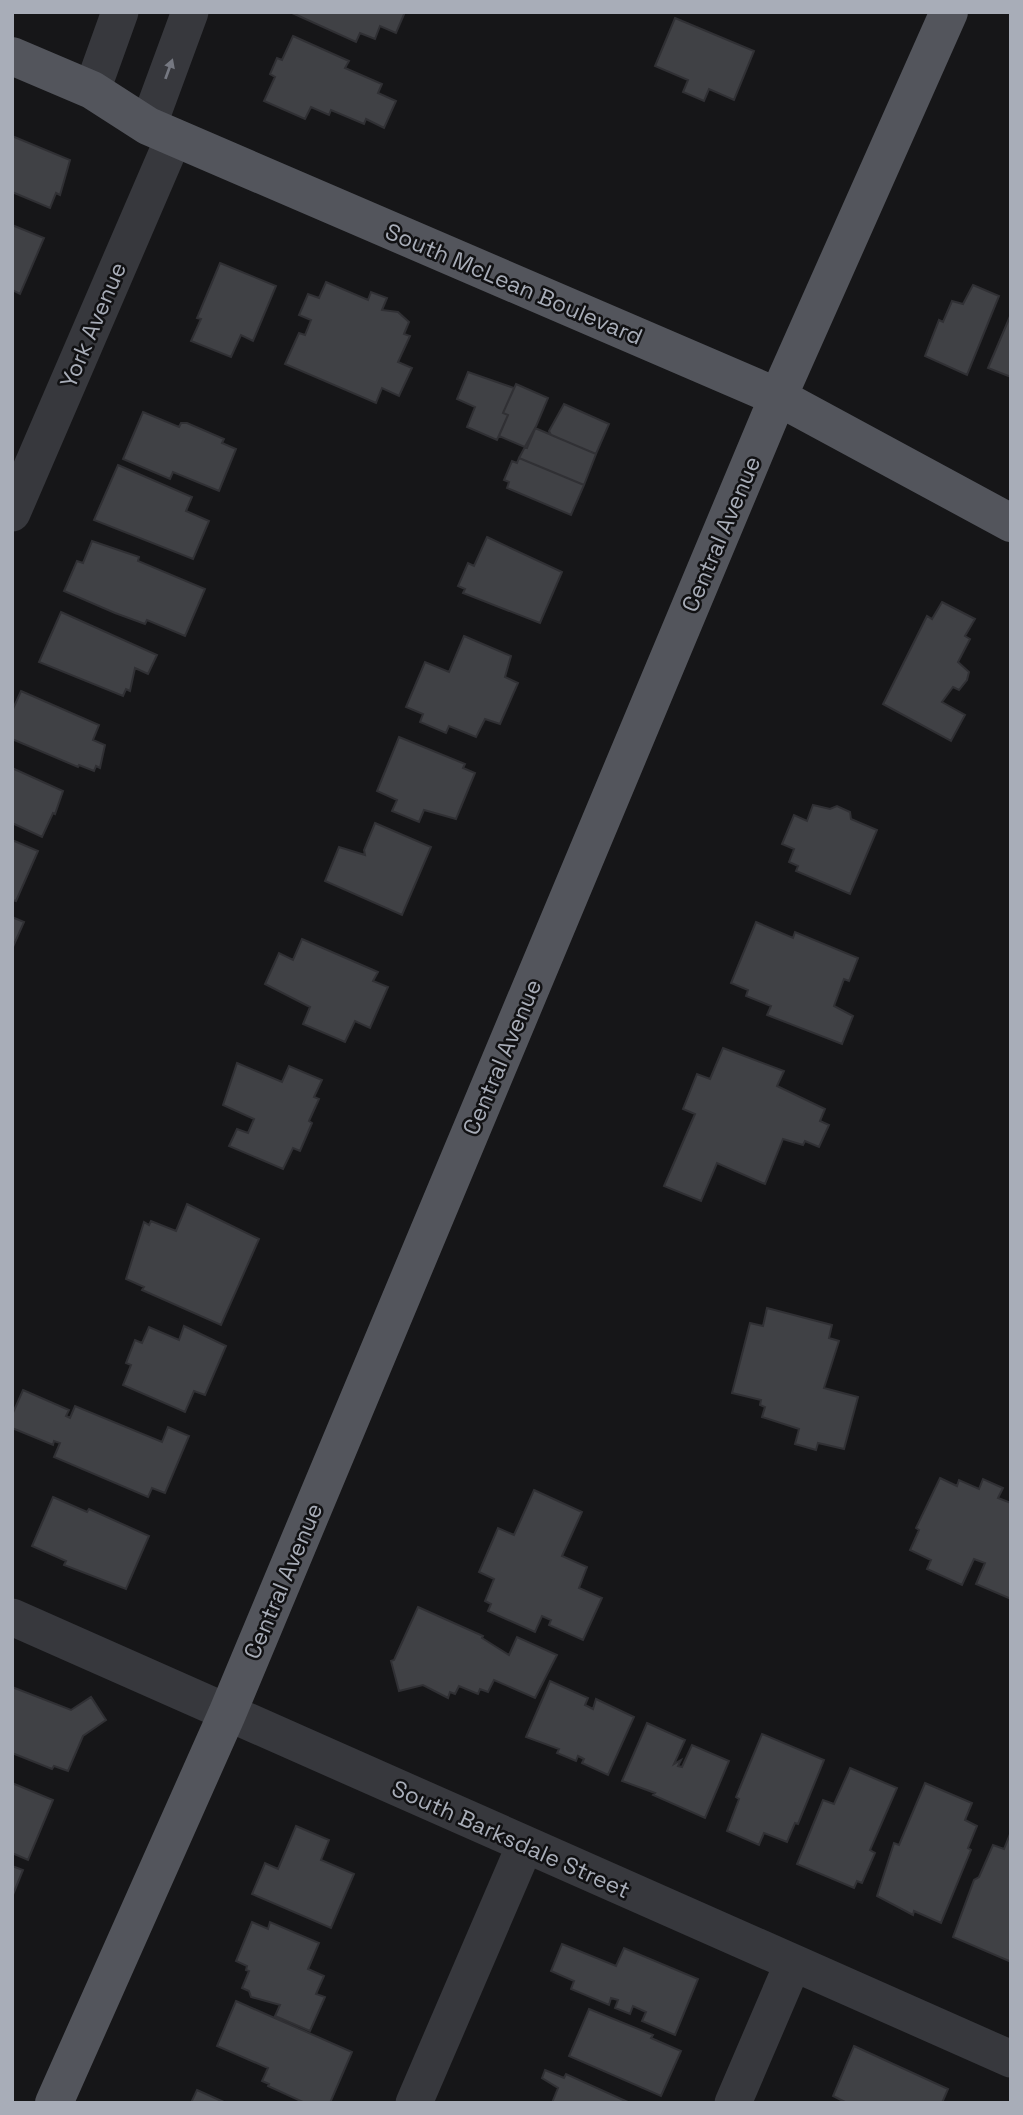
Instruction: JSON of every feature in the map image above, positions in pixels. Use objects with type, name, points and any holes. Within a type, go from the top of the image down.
[{"type":"main road","name":"Central Avenue","points":[[54,2103],[227,1714],[778,397],[949,12]]},
{"type":"main road","name":"South McLean Boulevard","points":[[12,55],[92,90],[161,131],[778,397],[1011,523]]},
{"type":"street","points":[[92,90],[120,12]]},
{"type":"street","name":"York Avenue","points":[[12,513],[161,131],[190,12]]},
{"type":"street","name":"South Barksdale Street","points":[[12,1617],[1011,2059]]},
{"type":"street","points":[[414,2103],[525,1845]]},
{"type":"street","points":[[733,2103],[793,1963]]},
{"type":"building","points":[[290,12],[405,12],[396,33],[380,26],[375,39],[360,33],[356,42]]},
{"type":"building","points":[[675,18],[754,51],[734,100],[709,89],[704,101],[683,92],[688,80],[655,66]]},
{"type":"building","points":[[293,36],[349,61],[345,68],[382,84],[378,93],[396,101],[384,128],[366,119],[364,124],[331,110],[329,115],[311,107],[305,119],[264,101],[275,77],[270,74],[277,58],[282,60]]},
{"type":"building","points":[[12,136],[70,160],[60,195],[56,193],[50,208],[12,192]]},
{"type":"building","points":[[12,225],[44,238],[20,294],[12,290]]},
{"type":"building","points":[[220,263],[276,286],[253,341],[241,335],[231,357],[191,341],[201,319],[197,318]]},
{"type":"building","points":[[326,282],[368,300],[371,292],[387,298],[382,310],[398,312],[409,322],[404,334],[410,336],[398,362],[412,368],[399,396],[382,388],[376,403],[285,364],[299,333],[305,335],[311,320],[299,315],[308,294],[319,298]]},
{"type":"building","points":[[973,285],[999,296],[967,375],[925,356],[939,320],[943,322],[952,301],[963,304]]},
{"type":"building","points":[[1011,314],[1011,377],[988,368]]},
{"type":"building","points":[[468,372],[514,388],[503,413],[508,415],[497,440],[467,427],[475,407],[457,399]]},
{"type":"building","points":[[516,384],[548,398],[527,448],[499,436],[508,415],[503,413]]},
{"type":"building","points":[[564,404],[609,424],[596,454],[551,435],[549,431]]},
{"type":"building","points":[[143,412],[179,427],[181,423],[187,423],[224,439],[222,443],[236,449],[219,491],[173,472],[170,479],[123,459]]},
{"type":"building","points":[[535,428],[596,454],[584,485],[519,458]]},
{"type":"building","points":[[519,458],[584,485],[571,515],[507,488],[509,482],[504,480],[512,461],[517,463]]},
{"type":"building","points":[[118,465],[192,497],[186,511],[209,521],[193,559],[94,520]]},
{"type":"building","points":[[487,537],[562,572],[540,623],[463,593],[465,589],[458,586],[468,563],[474,566]]},
{"type":"building","points":[[92,541],[139,557],[138,561],[205,589],[185,636],[147,620],[145,624],[115,613],[64,591],[77,561],[83,563]]},
{"type":"building","points":[[942,602],[975,619],[965,636],[970,639],[958,662],[969,672],[967,680],[959,690],[953,687],[942,702],[965,715],[951,741],[883,704],[927,616],[932,619]]},
{"type":"building","points":[[61,612],[157,655],[148,674],[135,668],[130,691],[126,689],[123,696],[39,662]]},
{"type":"building","points":[[464,636],[511,656],[505,677],[518,683],[500,724],[485,719],[476,737],[449,726],[446,733],[420,722],[423,714],[406,707],[425,662],[449,672]]},
{"type":"building","points":[[21,691],[99,725],[93,740],[105,745],[100,768],[96,766],[94,771],[79,765],[78,767],[12,739],[12,711]]},
{"type":"building","points":[[399,737],[465,764],[463,768],[475,773],[456,819],[424,810],[419,822],[392,811],[397,800],[377,791]]},
{"type":"building","points":[[12,768],[63,791],[55,814],[53,813],[42,837],[12,823]]},
{"type":"building","points":[[813,805],[830,809],[837,806],[850,812],[851,819],[877,830],[850,894],[796,871],[798,866],[789,862],[794,849],[782,844],[794,815],[807,821]]},
{"type":"building","points":[[375,823],[431,847],[402,915],[325,881],[339,847],[365,855],[364,850]]},
{"type":"building","points":[[12,840],[38,851],[16,901],[12,900]]},
{"type":"building","points":[[12,917],[24,922],[12,949]]},
{"type":"building","points":[[756,922],[793,938],[795,932],[858,958],[849,981],[844,979],[834,1006],[853,1016],[842,1044],[767,1015],[771,1006],[746,996],[748,990],[731,983]]},
{"type":"building","points":[[302,939],[378,972],[373,981],[388,987],[370,1028],[355,1021],[345,1042],[303,1024],[310,1007],[265,984],[279,953],[293,960]]},
{"type":"building","points":[[723,1048],[784,1071],[777,1086],[825,1109],[820,1121],[829,1125],[819,1147],[805,1141],[803,1145],[783,1139],[765,1184],[717,1163],[701,1201],[664,1186],[695,1114],[683,1109],[697,1074],[710,1079]]},
{"type":"building","points":[[237,1063],[282,1082],[289,1066],[322,1080],[314,1097],[319,1099],[309,1121],[312,1123],[300,1151],[293,1148],[283,1169],[229,1146],[237,1129],[248,1133],[254,1119],[223,1105]]},
{"type":"building","points":[[187,1204],[259,1239],[221,1325],[142,1290],[144,1287],[126,1279],[144,1222],[149,1225],[151,1221],[176,1231]]},
{"type":"building","points":[[767,1308],[832,1325],[829,1338],[839,1341],[824,1388],[858,1397],[844,1449],[818,1443],[816,1450],[795,1444],[799,1429],[762,1417],[765,1407],[760,1405],[761,1400],[732,1393],[750,1323],[763,1326]]},
{"type":"building","points":[[184,1326],[226,1346],[205,1395],[194,1391],[185,1412],[123,1385],[131,1365],[126,1363],[135,1340],[142,1343],[149,1327],[179,1340]]},
{"type":"building","points":[[23,1390],[69,1410],[66,1416],[70,1418],[75,1406],[162,1442],[168,1427],[189,1436],[165,1493],[152,1488],[148,1497],[54,1457],[60,1443],[54,1441],[53,1445],[12,1428],[12,1415]]},
{"type":"building","points":[[940,1478],[957,1486],[959,1480],[979,1489],[983,1479],[1003,1488],[998,1498],[1011,1503],[1011,1599],[976,1584],[985,1563],[974,1559],[962,1585],[927,1569],[931,1560],[910,1550],[919,1530],[916,1528]]},
{"type":"building","points":[[534,1490],[582,1512],[562,1556],[587,1567],[579,1588],[602,1598],[583,1640],[549,1625],[551,1620],[542,1616],[535,1632],[488,1611],[491,1604],[485,1601],[494,1579],[479,1572],[498,1528],[514,1535]]},
{"type":"building","points":[[53,1497],[87,1512],[89,1509],[149,1536],[126,1589],[64,1565],[66,1561],[32,1546]]},
{"type":"building","points":[[418,1607],[483,1636],[482,1638],[509,1655],[517,1637],[557,1655],[535,1698],[494,1680],[488,1692],[480,1689],[478,1694],[459,1686],[455,1694],[450,1692],[448,1698],[423,1685],[399,1691],[391,1661],[394,1660]]},
{"type":"building","points":[[550,1681],[588,1698],[585,1705],[593,1709],[596,1699],[634,1717],[608,1775],[582,1763],[584,1759],[578,1756],[576,1761],[557,1753],[559,1749],[526,1737]]},
{"type":"building","points":[[12,1687],[71,1710],[91,1697],[106,1720],[83,1736],[68,1771],[54,1766],[52,1769],[12,1753]]},
{"type":"building","points":[[647,1723],[685,1740],[674,1764],[681,1760],[678,1766],[682,1767],[692,1745],[729,1761],[705,1818],[653,1795],[655,1793],[622,1781]]},
{"type":"building","points":[[762,1734],[824,1760],[798,1824],[795,1823],[787,1842],[764,1833],[759,1845],[727,1831],[739,1799],[736,1797]]},
{"type":"building","points":[[850,1768],[897,1788],[870,1850],[875,1853],[862,1883],[857,1881],[854,1888],[797,1864],[823,1800],[834,1804]]},
{"type":"building","points":[[12,1783],[53,1800],[28,1860],[12,1853]]},
{"type":"building","points":[[925,1783],[972,1803],[965,1820],[977,1826],[968,1848],[971,1850],[941,1923],[914,1911],[913,1915],[877,1896],[894,1843],[899,1845]]},
{"type":"building","points":[[296,1826],[329,1840],[321,1860],[354,1874],[331,1928],[252,1894],[265,1863],[278,1869]]},
{"type":"building","points":[[1010,1834],[1009,1961],[953,1937],[974,1880],[979,1877],[993,1845],[1004,1849]]},
{"type":"building","points":[[12,1866],[23,1870],[12,1897]]},
{"type":"building","points":[[252,1922],[268,1929],[270,1922],[319,1943],[308,1969],[324,1976],[316,1994],[325,1997],[310,2031],[275,2016],[280,2005],[251,1997],[249,1991],[242,1988],[249,1971],[246,1970],[247,1966],[236,1961]]},
{"type":"building","points":[[562,1944],[616,1966],[624,1948],[698,1979],[675,2035],[642,2021],[646,2012],[633,2006],[630,2014],[615,2008],[618,2000],[611,1998],[609,2005],[571,1989],[574,1981],[551,1971]]},
{"type":"building","points":[[236,2001],[352,2052],[330,2103],[305,2103],[268,2086],[269,2084],[262,2081],[268,2068],[217,2046]]},
{"type":"building","points":[[589,2009],[653,2035],[651,2038],[681,2051],[661,2096],[569,2056]]},
{"type":"building","points":[[854,2046],[948,2089],[942,2103],[847,2103],[833,2096]]},
{"type":"building","points":[[545,2070],[564,2078],[566,2074],[630,2103],[552,2103],[558,2088],[542,2078]]},
{"type":"building","points":[[197,2090],[226,2103],[191,2103]]}]
